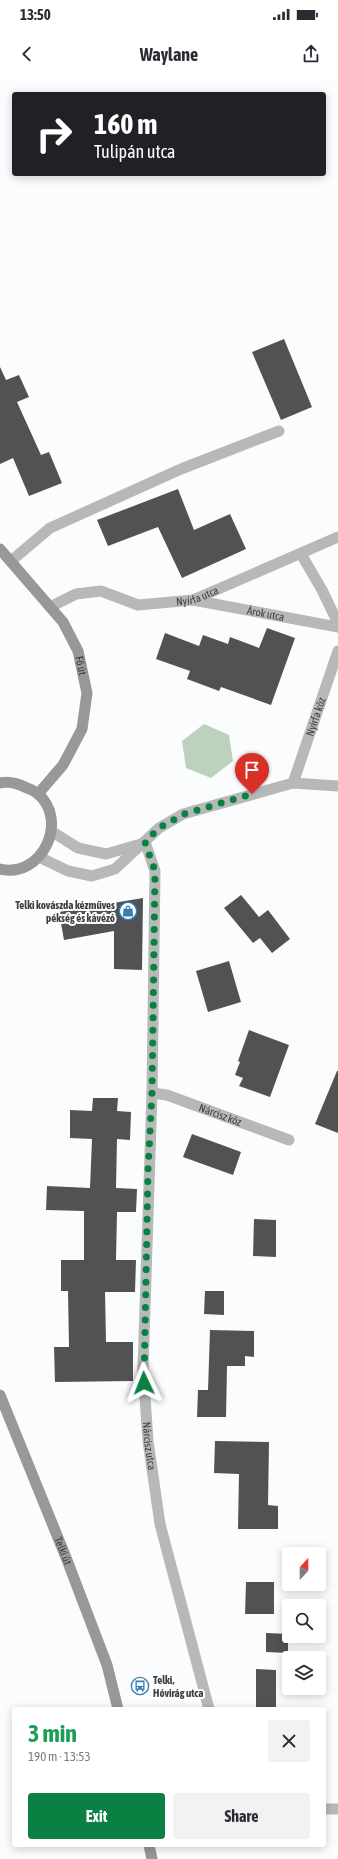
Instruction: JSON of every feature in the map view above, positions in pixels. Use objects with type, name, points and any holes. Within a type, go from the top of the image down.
[{"type":"main road","name":"Fő út","points":[[0,549],[63,622],[78,651],[87,693],[82,729],[63,765],[38,794]]},
{"type":"main road","points":[[0,783],[20,784],[38,794],[48,810],[52,831],[48,845],[39,857],[29,865],[17,870],[0,870]]},
{"type":"main road","name":"Telki út","points":[[0,1395],[67,1560],[104,1658],[117,1707]]},
{"type":"main road","points":[[150,1847],[152,1859]]},
{"type":"street","points":[[11,561],[50,528],[181,469],[279,431]]},
{"type":"street","name":"Nyírfa utca","points":[[50,607],[76,594],[101,592],[138,605],[193,600],[338,537]]},
{"type":"street","points":[[300,554],[322,590],[338,623]]},
{"type":"street","name":"Árok utca","points":[[193,600],[338,627]]},
{"type":"street","name":"Nyírfa köz","points":[[294,782],[338,651]]},
{"type":"street","points":[[39,857],[68,871],[92,876],[115,869],[159,828],[184,814],[294,782],[338,786]]},
{"type":"street","points":[[52,831],[78,848],[106,854],[145,842]]},
{"type":"street","name":"Nárcisz utca","points":[[145,842],[155,871],[152,1093],[143,1369],[148,1441],[160,1524],[208,1707]]},
{"type":"street","name":"Nárcisz köz","points":[[152,1093],[167,1095],[289,1140]]},
{"type":"street","points":[[326,1809],[338,1810]]},
{"type":"green space","points":[[204,724],[229,735],[233,761],[211,778],[186,768],[182,741]]},
{"type":"building","points":[[284,339],[312,407],[281,420],[252,352]]},
{"type":"building","points":[[0,367],[6,380],[19,375],[29,397],[17,402],[41,455],[49,452],[62,483],[29,496],[13,458],[0,464]]},
{"type":"building","points":[[178,489],[194,530],[230,514],[246,549],[182,578],[158,527],[108,546],[97,520]]},
{"type":"building","points":[[267,628],[295,638],[271,705],[221,687],[219,691],[187,679],[190,671],[156,659],[165,633],[199,646],[203,635],[228,644],[230,637],[259,648]]},
{"type":"building","points":[[241,895],[259,917],[268,910],[290,939],[272,953],[260,938],[253,943],[224,908]]},
{"type":"building","points":[[143,898],[142,970],[114,969],[114,931],[64,940],[59,912]]},
{"type":"building","points":[[229,961],[241,1002],[208,1012],[196,971]]},
{"type":"building","points":[[249,1030],[289,1045],[270,1097],[239,1086],[243,1078],[235,1075],[240,1062],[238,1061]]},
{"type":"building","points":[[338,1071],[338,1133],[315,1124]]},
{"type":"building","points":[[93,1098],[118,1098],[117,1111],[131,1112],[130,1140],[117,1139],[116,1188],[137,1189],[136,1212],[117,1212],[116,1260],[136,1260],[135,1292],[105,1292],[106,1342],[133,1342],[133,1381],[55,1382],[54,1347],[69,1347],[68,1291],[61,1291],[61,1260],[84,1260],[84,1211],[46,1210],[47,1186],[90,1188],[92,1139],[70,1138],[70,1110],[92,1111]]},
{"type":"building","points":[[192,1134],[241,1152],[233,1175],[183,1157]]},
{"type":"building","points":[[254,1219],[276,1220],[276,1257],[253,1256]]},
{"type":"building","points":[[205,1291],[224,1291],[224,1315],[204,1314]]},
{"type":"building","points":[[210,1330],[254,1331],[254,1357],[245,1356],[245,1366],[227,1366],[226,1417],[197,1417],[198,1390],[208,1390]]},
{"type":"building","points":[[215,1441],[269,1442],[268,1505],[278,1506],[278,1529],[238,1529],[239,1474],[214,1473]]},
{"type":"building","points":[[246,1582],[274,1582],[274,1614],[245,1614]]},
{"type":"building","points":[[266,1633],[282,1634],[282,1643],[288,1643],[288,1651],[282,1651],[282,1653],[266,1652]]},
{"type":"building","points":[[256,1669],[276,1670],[276,1707],[256,1707]]},
{"type":"place","name":"Telki kovászda kézműves pékség és kávézó","points":[[128,911]]},
{"type":"place","name":"Telki, Hóvirág utca","points":[[140,1686]]},
{"type":"route","points":[[144,1383],[143,1369],[148,1171],[152,1093],[155,871],[145,842],[159,828],[184,814],[252,794]]}]
